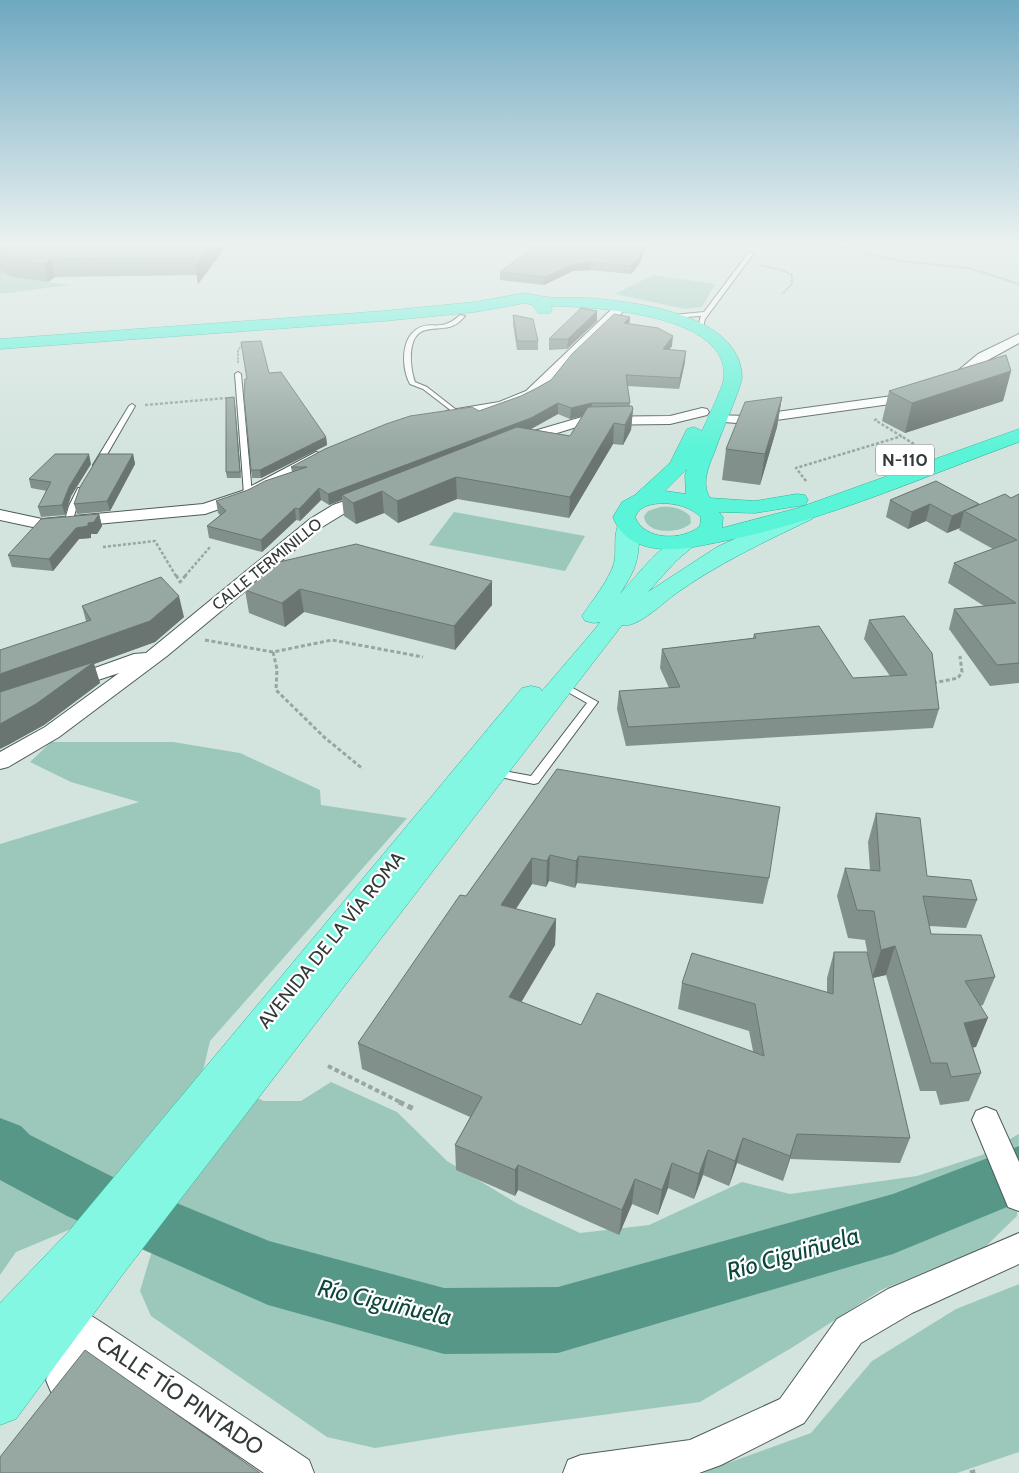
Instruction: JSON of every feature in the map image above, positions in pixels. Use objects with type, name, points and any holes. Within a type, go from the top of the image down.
[{"type":"highway","points":[[0,344],[196,331],[408,314]]},
{"type":"highway","points":[[0,350],[217,336],[484,314]]},
{"type":"highway","points":[[632,314],[677,327],[707,348],[716,362],[717,369],[710,415],[695,476],[696,493],[712,521],[711,528],[704,535],[690,541],[666,543],[652,540],[640,536],[628,527],[624,520],[627,510],[643,500],[679,466],[695,433],[710,415],[733,378],[734,369],[728,352],[704,322],[656,314]]},
{"type":"highway","name":"N-110","points":[[690,541],[745,530],[1019,419]]},
{"type":"highway","name":"N-110","points":[[702,506],[799,507],[1019,435]]},
{"type":"highway","points":[[695,476],[718,490],[742,498],[799,507]]},
{"type":"highway","points":[[643,500],[670,497],[702,506]]},
{"type":"main road","name":"AVENIDA DE LA VÍA ROMA","points":[[604,634],[677,582],[799,507]]},
{"type":"main road","name":"AVENIDA DE LA VÍA ROMA","points":[[0,1403],[67,1313],[95,1253],[237,1076],[597,612],[624,569],[627,558],[628,527]]},
{"type":"main road","name":"AVENIDA DE LA VÍA ROMA","points":[[237,1076],[493,772],[604,634],[623,606],[668,556],[690,541]]},
{"type":"main road","name":"AVENIDA DE LA VÍA ROMA","points":[[0,1334],[67,1313]]},
{"type":"main road","points":[[0,1364],[20,1338],[33,1316],[67,1313]]},
{"type":"street","points":[[434,416],[502,406],[531,394],[614,314]]},
{"type":"street","points":[[501,447],[545,431],[582,421],[670,420],[710,415],[748,420],[903,399],[931,393],[947,385],[983,357],[1019,338]]},
{"type":"street","points":[[670,420],[695,433]]},
{"type":"street","points":[[0,515],[42,524],[205,509],[248,494],[328,452]]},
{"type":"street","name":"CALLE TERMINILLO","points":[[0,762],[52,732],[160,652],[316,523],[339,509],[383,492]]},
{"type":"street","points":[[49,690],[160,652]]},
{"type":"street","points":[[991,1133],[1019,1197]]},
{"type":"street","points":[[581,1473],[690,1458],[708,1452],[792,1411],[849,1330],[900,1300],[1019,1248]]},
{"type":"street","name":"AVENIDA DE LA VÍA ROMA","points":[[46,1403],[75,1364],[67,1313]]},
{"type":"street","name":"CALLE TÍO PINTADO","points":[[67,1313],[296,1473]]},
{"type":"lane","points":[[704,322],[710,314]]},
{"type":"lane","points":[[457,413],[425,388],[412,383],[407,354],[412,336],[417,330],[451,326],[462,316]]},
{"type":"lane","points":[[238,374],[248,494]]},
{"type":"lane","points":[[92,472],[132,406]]},
{"type":"lane","points":[[68,523],[77,497],[88,480]]},
{"type":"path","points":[[132,406],[240,397]]},
{"type":"path","points":[[903,399],[903,406],[875,420],[914,444]]},
{"type":"path","points":[[806,481],[796,468],[902,436]]},
{"type":"path","points":[[103,547],[155,541],[180,582],[210,547]]},
{"type":"path","points":[[179,636],[274,652],[332,640],[423,658]]},
{"type":"path","points":[[274,652],[277,669],[276,690],[324,737],[363,769]]},
{"type":"path","points":[[928,684],[958,678],[962,672],[960,656]]},
{"type":"path","points":[[328,1066],[416,1110]]},
{"type":"path","points":[[970,1473],[979,1471]]},
{"type":"green space","points":[[660,507],[680,509],[690,516],[691,523],[686,527],[672,531],[650,527],[644,516],[648,511]]},
{"type":"green space","points":[[454,512],[585,536],[565,571],[429,545]]},
{"type":"green space","points":[[51,742],[173,742],[240,753],[320,790],[321,805],[407,818],[210,1041],[202,1075],[264,1101],[301,1101],[331,1082],[397,1112],[447,1161],[518,1204],[580,1233],[649,1225],[742,1182],[790,1194],[917,1176],[982,1155],[1019,1134],[1017,1216],[984,1248],[881,1290],[793,1347],[700,1402],[460,1434],[375,1448],[327,1437],[151,1316],[140,1291],[152,1251],[83,1224],[16,1252],[0,1275],[0,844],[139,802],[71,782],[30,762]]},
{"type":"green space","points":[[1019,1284],[1019,1452],[957,1473],[700,1473],[811,1433],[872,1361],[956,1309]]},
{"type":"building","points":[[575,314],[594,314],[568,339],[549,339]]},
{"type":"building","points":[[614,314],[630,317],[624,323],[658,328],[673,336],[663,349],[686,351],[680,378],[626,375],[630,403],[592,403],[571,408],[558,403],[531,418],[328,494],[319,488],[299,509],[295,508],[261,540],[207,526],[226,511],[216,501],[248,490],[265,481],[307,467],[291,467],[325,449],[410,416],[472,407],[479,411],[521,396],[537,388],[551,380],[572,354]]},
{"type":"building","points":[[513,315],[533,319],[538,341],[517,341]]},
{"type":"building","points":[[261,341],[269,373],[281,372],[326,437],[260,470],[251,470],[244,395],[245,379],[247,379],[241,342]]},
{"type":"building","points":[[1006,355],[1011,371],[912,403],[889,391]]},
{"type":"building","points":[[234,397],[240,472],[226,472],[226,398]]},
{"type":"building","points":[[782,397],[765,454],[726,449],[745,402]]},
{"type":"building","points":[[632,406],[633,409],[625,425],[614,423],[570,497],[456,477],[397,501],[382,491],[353,503],[342,495],[517,427],[570,436],[588,407]]},
{"type":"building","points":[[55,454],[89,454],[69,487],[62,505],[38,507],[51,482],[29,479]]},
{"type":"building","points":[[100,454],[133,454],[107,501],[74,504],[80,487]]},
{"type":"building","points":[[936,481],[979,504],[952,516],[930,504],[912,512],[890,500]]},
{"type":"building","points":[[1005,494],[1011,498],[1019,494],[1019,663],[997,665],[954,609],[1016,603],[954,563],[1017,540],[964,511]]},
{"type":"building","points":[[99,514],[94,522],[88,523],[88,526],[76,528],[49,559],[8,555],[41,519]]},
{"type":"building","points":[[356,544],[492,581],[454,626],[300,589],[282,603],[245,590],[279,562]]},
{"type":"building","points":[[161,577],[179,596],[150,621],[0,674],[0,650],[91,620],[82,606]]},
{"type":"building","points":[[904,616],[932,653],[939,709],[628,727],[619,691],[680,687],[662,649],[756,638],[754,634],[819,626],[853,678],[907,675],[869,620]]},
{"type":"building","points":[[94,662],[36,704],[0,724],[0,692]]},
{"type":"building","points":[[557,769],[780,807],[769,878],[579,856],[576,861],[550,855],[547,861],[532,858],[501,905],[556,919],[509,997],[581,1025],[597,993],[764,1056],[755,1004],[682,983],[692,953],[833,994],[834,952],[867,952],[910,1138],[797,1134],[790,1156],[743,1138],[735,1161],[708,1150],[699,1174],[672,1163],[662,1190],[635,1179],[622,1210],[518,1165],[515,1170],[455,1145],[482,1097],[358,1043],[460,895],[466,896]]},
{"type":"building","points":[[876,813],[920,818],[927,876],[971,880],[977,900],[923,896],[931,934],[981,935],[995,977],[965,981],[988,1018],[964,1023],[981,1073],[951,1077],[947,1063],[931,1063],[895,946],[881,950],[874,911],[857,910],[845,868],[880,871]]},
{"type":"building","points":[[85,1350],[260,1473],[0,1473],[0,1457]]},
{"type":"waterway","name":"Río Ciguiñuela","points":[[0,1145],[9,1154],[89,1196],[268,1273],[444,1321],[558,1320],[893,1224],[1019,1174]]}]
